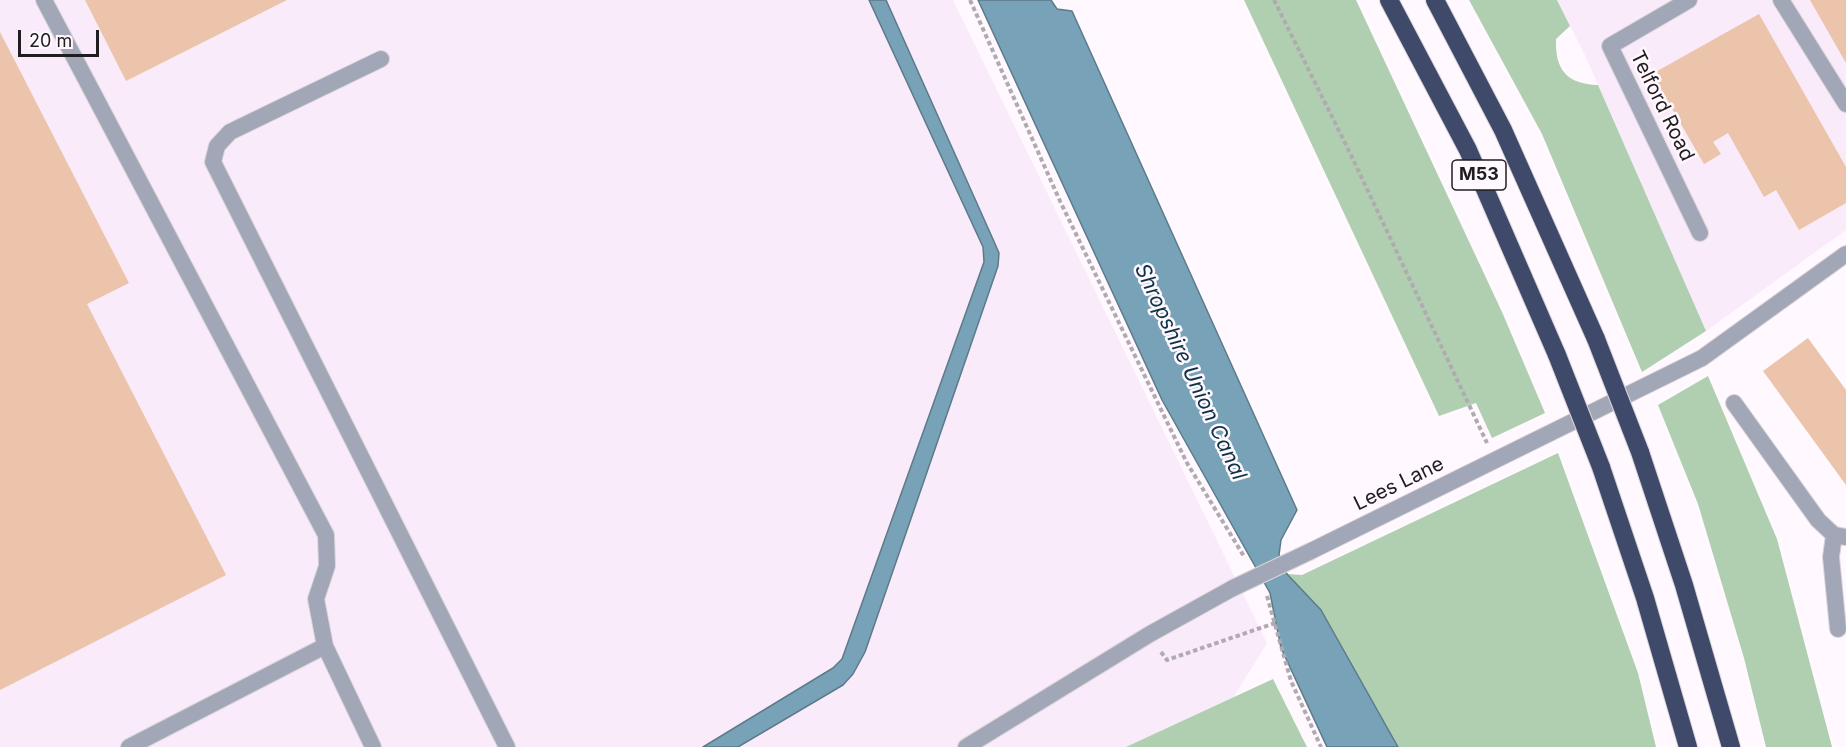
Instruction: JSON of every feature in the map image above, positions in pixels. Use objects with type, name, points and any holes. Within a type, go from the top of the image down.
[{"type":"highway","name":"M53","points":[[1389,0],[1468,150],[1557,355],[1601,467],[1645,598],[1688,747]]},
{"type":"highway","name":"M53","points":[[1435,0],[1503,130],[1596,339],[1640,452],[1684,585],[1731,747]]},
{"type":"street","points":[[44,0],[326,535],[327,566],[316,600],[325,646],[373,747]]},
{"type":"street","name":"Telford Road","points":[[1689,0],[1610,46],[1700,233]]},
{"type":"street","points":[[1781,0],[1846,104]]},
{"type":"street","points":[[381,59],[230,132],[217,146],[213,162],[507,747]]},
{"type":"street","name":"Lees Lane","points":[[966,747],[1150,634],[1233,588],[1702,358],[1846,254]]},
{"type":"street","points":[[1734,403],[1818,520],[1840,536],[1831,557],[1838,629]]},
{"type":"street","points":[[129,747],[325,646]]},
{"type":"path","points":[[970,0],[1060,201],[1187,463],[1250,567]]},
{"type":"path","points":[[1274,0],[1351,155],[1495,459]]},
{"type":"path","points":[[1262,587],[1268,597],[1291,681],[1321,747]]},
{"type":"path","points":[[1150,634],[1167,660],[1275,623]]},
{"type":"shaded area","points":[[0,0],[953,0],[1267,643],[1203,747],[0,747]]},
{"type":"shaded area","points":[[1557,0],[1846,0],[1846,230],[1706,331],[1584,53]]},
{"type":"green space","points":[[1244,0],[1356,0],[1502,312],[1545,413],[1492,438],[1476,403],[1439,416]]},
{"type":"green space","points":[[1469,0],[1557,0],[1570,26],[1556,39],[1556,50],[1561,67],[1565,73],[1578,82],[1598,85],[1706,331],[1642,372],[1542,134]]},
{"type":"green space","points":[[1708,376],[1777,539],[1832,747],[1766,747],[1744,658],[1698,504],[1658,405]]},
{"type":"green space","points":[[1558,453],[1638,673],[1656,747],[1398,747],[1321,610],[1287,574],[1302,575]]},
{"type":"green space","points":[[1273,679],[1307,747],[1126,747]]},
{"type":"water","points":[[869,0],[886,0],[999,253],[998,266],[865,652],[853,674],[843,685],[738,747],[703,747],[833,668],[842,659],[984,262],[983,247]]},
{"type":"water","name":"Shropshire Union Canal","points":[[978,0],[1051,0],[1057,9],[1072,11],[1297,510],[1281,540],[1279,555],[1287,574],[1321,610],[1398,747],[1327,747],[1281,648],[1270,593],[1162,400]]},
{"type":"building","points":[[85,0],[287,0],[126,81]]},
{"type":"building","points":[[1810,0],[1846,0],[1846,63]]},
{"type":"building","points":[[1759,14],[1846,167],[1846,203],[1799,230],[1776,190],[1764,197],[1728,133],[1713,142],[1721,154],[1704,164],[1652,74]]},
{"type":"building","points":[[0,32],[129,283],[87,304],[226,575],[0,690]]},
{"type":"building","points":[[1808,338],[1846,390],[1846,485],[1763,371]]}]
